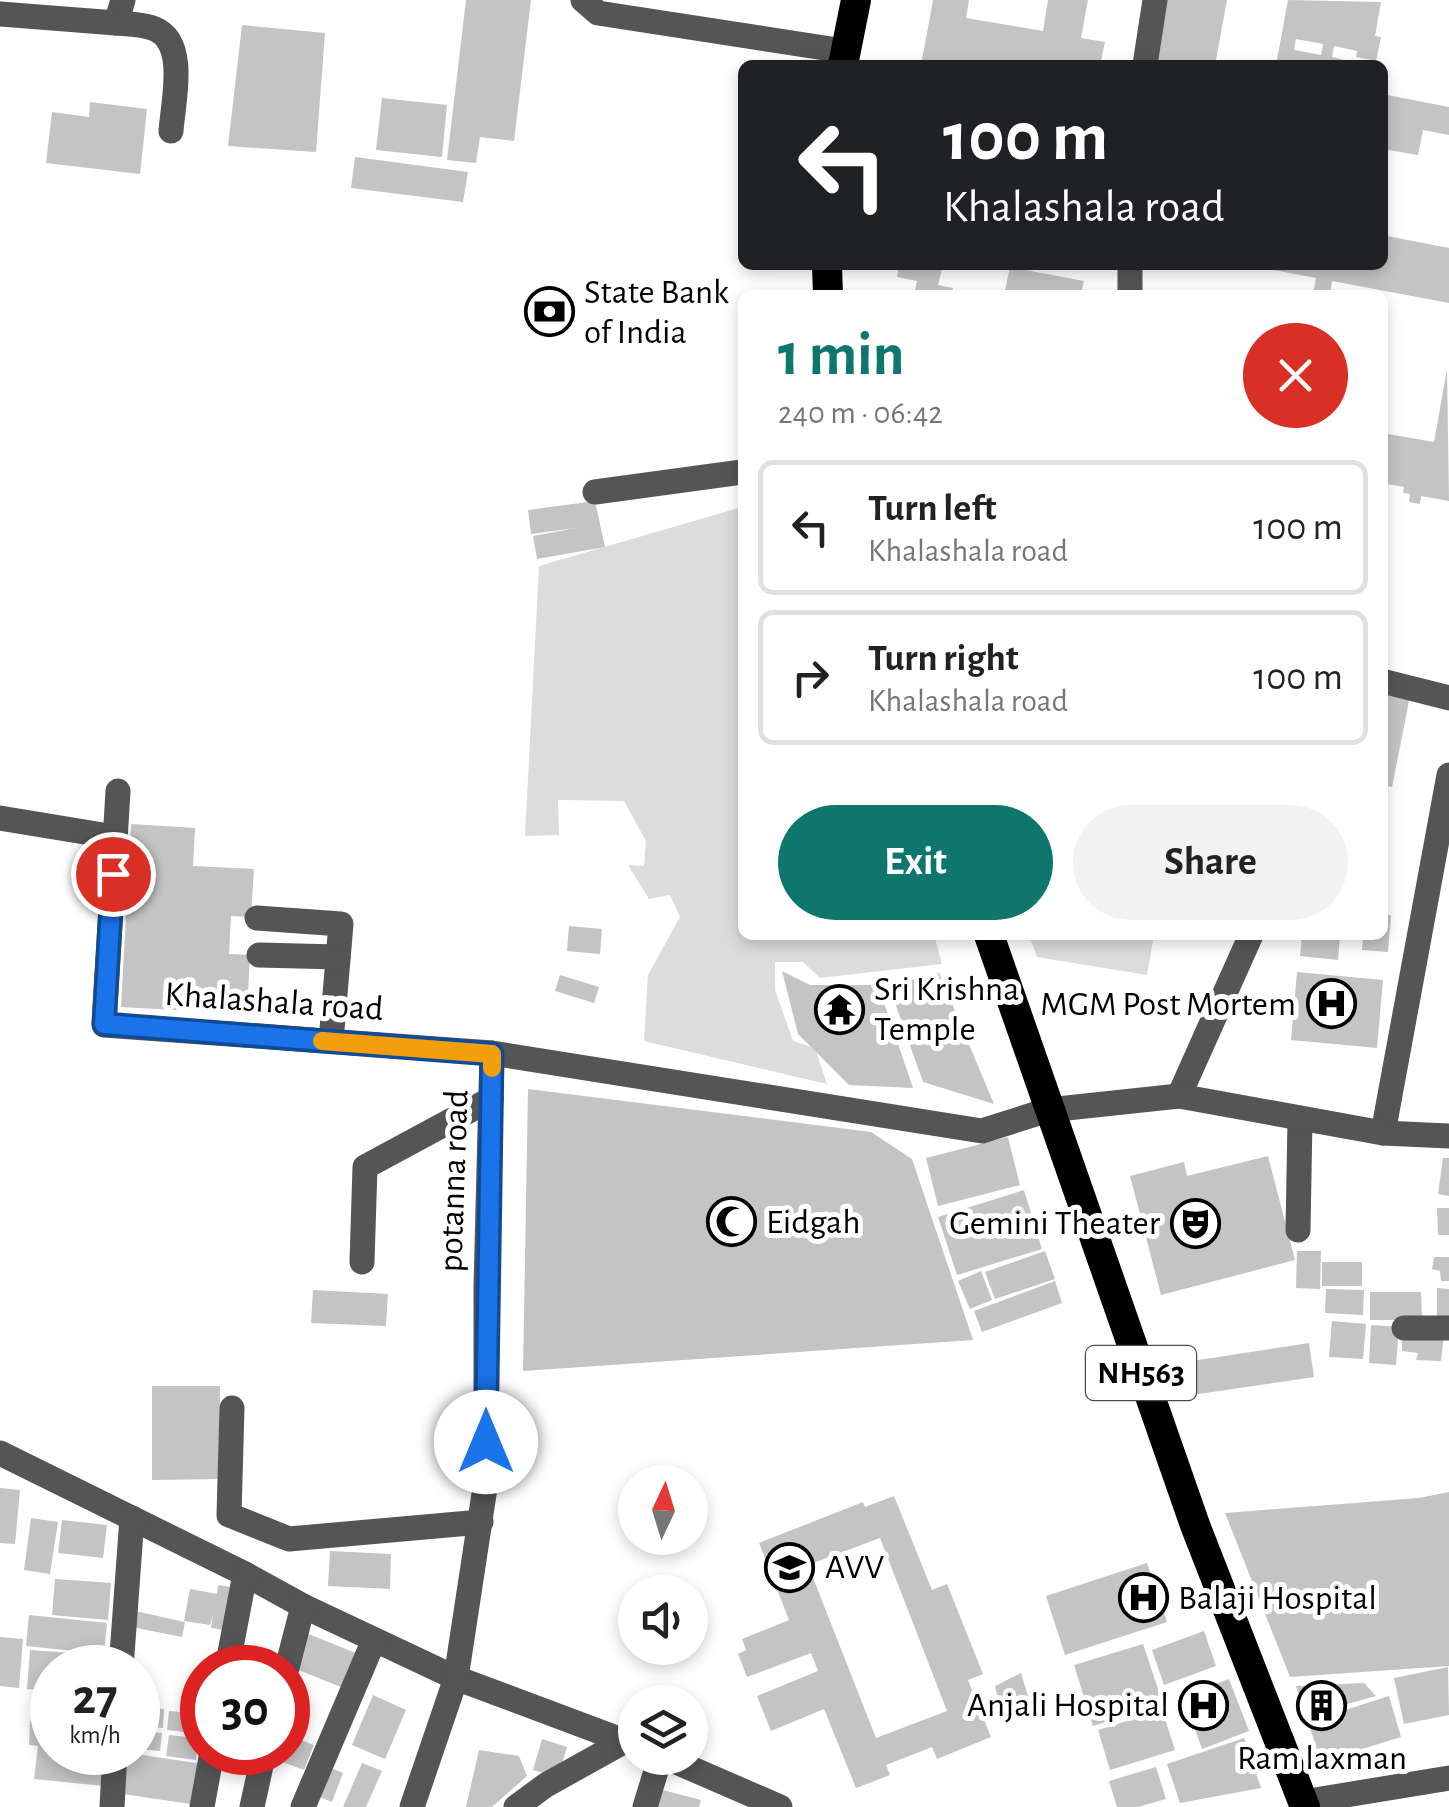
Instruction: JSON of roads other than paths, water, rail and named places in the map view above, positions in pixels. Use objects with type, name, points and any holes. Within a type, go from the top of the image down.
[{"type":"highway","points":[[844,58],[856,0]]},
{"type":"highway","name":"NH563","points":[[991,940],[1195,1525],[1304,1805]]},
{"type":"street","points":[[583,0],[598,13],[844,58]]},
{"type":"street","points":[[1145,60],[1155,0]]},
{"type":"street","points":[[0,14],[120,12],[167,36],[173,46],[175,70],[170,131]]},
{"type":"street","points":[[596,492],[738,473]]},
{"type":"street","points":[[1388,683],[1449,698]]},
{"type":"street","points":[[1383,1133],[1449,776]]},
{"type":"street","name":"Khalashala road","points":[[118,791],[104,1024],[492,1054]]},
{"type":"street","points":[[0,818],[115,837]]},
{"type":"street","points":[[258,918],[341,924],[331,1041]]},
{"type":"street","points":[[1179,1096],[1249,940]]},
{"type":"street","points":[[259,955],[338,957]]},
{"type":"street","name":"potanna road","points":[[412,1807],[456,1678],[486,1481],[492,1054],[982,1130],[1048,1110],[1179,1096],[1383,1133],[1449,1136]]},
{"type":"street","points":[[362,1262],[365,1167],[491,1099]]},
{"type":"street","points":[[1298,1230],[1300,1119]]},
{"type":"street","points":[[1404,1328],[1449,1328]]},
{"type":"street","points":[[232,1408],[229,1515],[290,1539],[481,1522]]},
{"type":"street","points":[[0,1453],[303,1606],[456,1678],[618,1739]]},
{"type":"street","points":[[123,1645],[132,1518]]},
{"type":"street","points":[[231,1645],[245,1574]]},
{"type":"street","points":[[293,1645],[303,1606]]},
{"type":"street","points":[[303,1807],[374,1640]]},
{"type":"street","points":[[516,1807],[546,1784],[618,1749]]},
{"type":"street","points":[[112,1807],[114,1775]]},
{"type":"street","points":[[202,1807],[208,1775]]},
{"type":"street","points":[[252,1807],[259,1775]]},
{"type":"street","points":[[645,1807],[657,1775]]},
{"type":"street","points":[[704,1775],[780,1807]]},
{"type":"street","points":[[1304,1805],[1449,1778]]},
{"type":"place","name":"State Bank of India","points":[[549,312]]},
{"type":"place","name":"MGM Post Mortem","points":[[1331,1004]]},
{"type":"place","name":"Sri Krishna Temple","points":[[839,1009]]},
{"type":"place","name":"Eidgah","points":[[731,1222]]},
{"type":"place","name":"Gemini Theater","points":[[1195,1223]]},
{"type":"place","name":"AVV","points":[[790,1567]]},
{"type":"place","name":"Balaji Hospital","points":[[1143,1598]]},
{"type":"place","name":"Anjali Hospital","points":[[1204,1705]]},
{"type":"place","name":"Ram laxman","points":[[1322,1706]]}]
